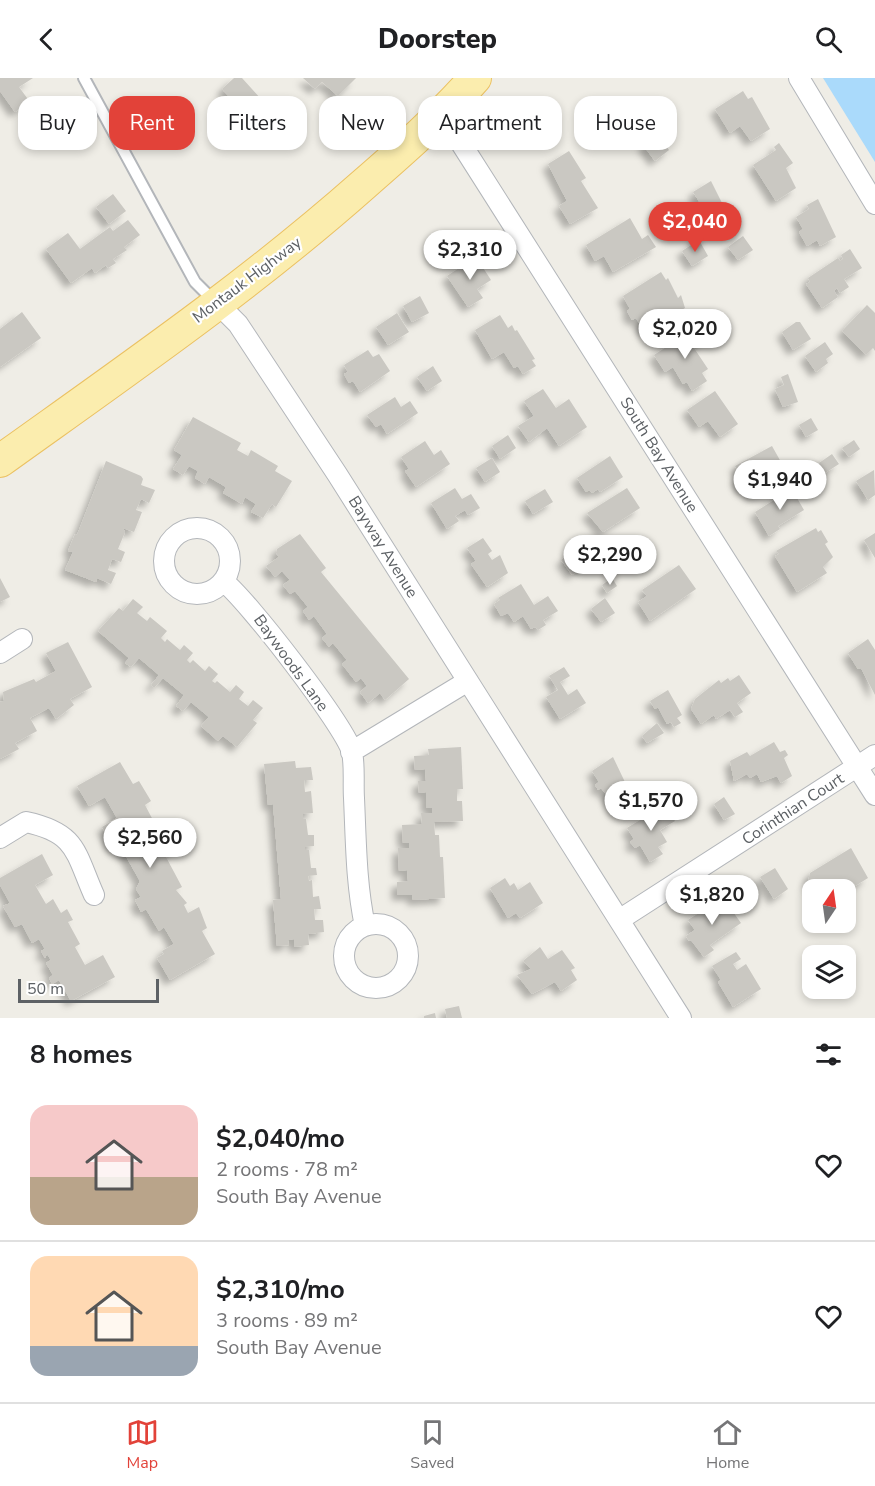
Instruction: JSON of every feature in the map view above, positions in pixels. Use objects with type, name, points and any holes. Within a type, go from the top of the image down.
[{"type":"main road","name":"Montauk Highway","points":[[459,96],[475,78]]},
{"type":"main road","name":"Montauk Highway","points":[[0,460],[218,304],[302,240],[418,137]]},
{"type":"street","points":[[799,78],[875,204]]},
{"type":"street","name":"South Bay Avenue","points":[[465,150],[875,795]]},
{"type":"street","name":"Bayway Avenue","points":[[218,304],[238,324],[681,1018]]},
{"type":"street","name":"Baywoods Lane","points":[[223,580],[250,607],[269,632],[330,716],[351,752],[358,879],[365,926]]},
{"type":"street","points":[[0,653],[22,639]]},
{"type":"street","points":[[351,752],[468,681]]},
{"type":"street","name":"Corinthian Court","points":[[619,920],[875,755]]},
{"type":"street","points":[[0,838],[26,822],[50,827],[70,842],[94,895]]},
{"type":"lane","name":"Bayway Avenue","points":[[84,78],[195,282],[218,304]]},
{"type":"water","points":[[823,78],[875,78],[875,162]]},
{"type":"building","points":[[0,78],[33,78],[19,87],[26,96],[18,96],[18,110],[15,112],[0,91]]},
{"type":"building","points":[[234,78],[242,78],[258,96],[228,96],[222,89]]},
{"type":"building","points":[[303,78],[356,78],[338,96],[322,82],[315,89]]},
{"type":"building","points":[[743,91],[748,99],[752,97],[770,129],[751,141],[740,126],[730,133],[715,109]]},
{"type":"building","points":[[779,143],[793,163],[786,168],[796,188],[776,201],[753,165],[776,150],[774,147]]},
{"type":"building","points":[[647,150],[669,150],[655,161]]},
{"type":"building","points":[[569,151],[586,178],[581,181],[598,208],[570,224],[559,206],[567,201],[548,164]]},
{"type":"building","points":[[711,181],[722,203],[707,214],[693,192]]},
{"type":"building","points":[[113,194],[126,211],[109,224],[96,207]]},
{"type":"building","points":[[818,199],[836,237],[820,246],[817,240],[807,246],[799,232],[803,229],[796,217],[809,209],[807,205]]},
{"type":"building","points":[[630,218],[642,239],[648,235],[656,247],[613,272],[604,256],[595,261],[586,245]]},
{"type":"building","points":[[128,220],[140,235],[124,247],[127,250],[113,259],[116,263],[108,268],[106,265],[95,273],[92,268],[71,283],[46,249],[68,233],[80,249],[110,227],[113,231]]},
{"type":"building","points":[[743,236],[753,250],[738,260],[728,247]]},
{"type":"building","points":[[699,240],[708,256],[692,266],[682,251]]},
{"type":"building","points":[[850,249],[862,268],[844,279],[849,287],[840,293],[837,288],[834,291],[838,297],[822,308],[806,284],[810,282],[808,278],[838,258],[840,261],[843,259],[841,255]]},
{"type":"building","points":[[476,257],[491,280],[477,289],[483,298],[468,307],[447,276]]},
{"type":"building","points":[[661,272],[666,280],[668,278],[678,298],[681,295],[685,308],[644,331],[636,318],[632,320],[627,311],[630,309],[623,296]]},
{"type":"building","points":[[420,296],[429,313],[412,322],[403,306]]},
{"type":"building","points":[[867,305],[875,313],[875,351],[873,348],[866,355],[842,331]]},
{"type":"building","points":[[22,312],[41,338],[0,367],[0,329]]},
{"type":"building","points":[[397,313],[409,332],[388,345],[376,327]]},
{"type":"building","points":[[500,315],[508,328],[512,325],[515,331],[517,330],[535,359],[532,360],[536,366],[523,374],[518,366],[514,368],[504,352],[492,359],[475,330]]},
{"type":"building","points":[[796,322],[800,322],[811,339],[793,350],[782,332]]},
{"type":"building","points":[[696,328],[704,341],[694,348],[708,369],[702,373],[707,381],[692,391],[687,382],[683,384],[673,367],[665,372],[654,355]]},
{"type":"building","points":[[825,342],[833,354],[826,359],[828,363],[816,372],[805,356]]},
{"type":"building","points":[[368,350],[373,357],[379,354],[390,371],[360,392],[353,381],[349,383],[344,374],[348,372],[344,365]]},
{"type":"building","points":[[433,366],[442,381],[427,391],[417,377]]},
{"type":"building","points":[[788,374],[798,402],[783,407],[775,389],[784,385],[781,377]]},
{"type":"building","points":[[543,389],[556,408],[569,399],[587,427],[559,446],[547,428],[529,442],[518,426],[534,416],[524,401]]},
{"type":"building","points":[[715,391],[738,424],[720,437],[708,421],[699,427],[687,410]]},
{"type":"building","points":[[395,397],[401,407],[410,401],[418,413],[387,434],[381,424],[376,427],[367,415]]},
{"type":"building","points":[[193,417],[241,443],[237,450],[248,456],[251,450],[278,466],[275,471],[292,481],[276,507],[272,504],[263,518],[251,512],[256,504],[245,497],[242,504],[223,493],[226,487],[209,477],[205,484],[195,478],[198,471],[189,466],[183,475],[173,469],[182,455],[174,450]]},
{"type":"building","points":[[811,418],[818,430],[806,437],[799,425]]},
{"type":"building","points":[[508,435],[516,448],[500,459],[492,446]]},
{"type":"building","points":[[854,440],[860,449],[849,457],[842,448]]},
{"type":"building","points":[[425,441],[434,455],[441,450],[450,464],[416,487],[405,471],[409,469],[401,457]]},
{"type":"building","points":[[772,446],[786,471],[779,475],[781,479],[753,495],[748,486],[742,489],[736,478],[740,475],[735,466]]},
{"type":"building","points":[[832,454],[839,464],[825,473],[819,463]]},
{"type":"building","points":[[610,456],[623,477],[600,492],[598,489],[592,493],[589,490],[586,492],[577,478]]},
{"type":"building","points":[[492,458],[500,472],[485,482],[476,468]]},
{"type":"building","points":[[106,461],[141,476],[143,479],[141,485],[155,490],[149,503],[141,499],[136,510],[142,512],[134,532],[123,528],[125,532],[118,549],[125,552],[121,562],[112,559],[108,570],[116,573],[111,584],[97,578],[96,582],[65,570],[73,552],[68,551],[75,534],[77,535]]},
{"type":"building","points":[[874,470],[875,495],[868,500],[856,481]]},
{"type":"building","points":[[795,487],[801,496],[797,498],[804,510],[778,526],[780,529],[769,536],[755,512]]},
{"type":"building","points":[[455,488],[462,499],[471,494],[480,508],[468,515],[465,510],[455,516],[459,521],[447,529],[431,503]]},
{"type":"building","points":[[627,488],[640,508],[603,532],[587,513]]},
{"type":"building","points":[[545,489],[553,502],[533,514],[525,501]]},
{"type":"building","points":[[816,528],[818,532],[821,530],[828,542],[825,544],[833,557],[823,567],[827,573],[797,592],[775,556],[779,554],[776,551]]},
{"type":"building","points":[[875,533],[875,558],[864,540]]},
{"type":"building","points":[[300,534],[326,568],[321,572],[409,679],[385,700],[380,693],[368,703],[360,692],[367,686],[361,678],[356,682],[342,664],[347,660],[333,643],[329,647],[322,638],[327,634],[314,616],[309,620],[303,611],[308,607],[295,591],[290,594],[283,585],[290,580],[282,571],[275,577],[266,566],[279,557],[276,553],[277,549]]},
{"type":"building","points":[[483,538],[492,551],[488,554],[492,560],[500,555],[508,573],[487,587],[471,564],[476,561],[467,548]]},
{"type":"building","points":[[577,548],[588,564],[572,575],[561,560]]},
{"type":"building","points":[[679,565],[696,589],[650,621],[638,602],[647,596],[642,590]]},
{"type":"building","points":[[0,578],[10,597],[0,602]]},
{"type":"building","points":[[612,578],[617,586],[607,593],[602,585]]},
{"type":"building","points":[[521,584],[534,605],[548,596],[558,611],[543,620],[546,625],[538,630],[535,627],[531,629],[523,616],[514,622],[508,613],[501,616],[494,604],[500,600],[498,598]]},
{"type":"building","points":[[605,598],[615,613],[601,622],[591,609]]},
{"type":"building","points":[[133,599],[143,607],[137,613],[147,621],[150,617],[167,631],[161,638],[165,642],[167,639],[180,650],[184,645],[193,653],[187,660],[190,663],[193,660],[205,671],[209,666],[218,674],[212,681],[215,683],[217,681],[230,692],[236,685],[244,692],[239,699],[248,706],[253,700],[263,708],[253,720],[257,723],[237,747],[223,736],[218,741],[201,726],[209,717],[191,702],[183,711],[176,706],[184,695],[163,678],[154,688],[151,685],[159,675],[139,658],[131,667],[125,663],[129,658],[98,631],[119,608],[123,611]]},
{"type":"building","points":[[868,639],[875,650],[875,695],[861,668],[858,669],[848,653]]},
{"type":"building","points":[[68,642],[92,687],[70,699],[74,705],[56,719],[49,708],[30,718],[37,731],[15,743],[19,749],[0,759],[0,702],[4,701],[3,692],[34,679],[36,682],[56,671],[46,653]]},
{"type":"building","points":[[564,667],[570,676],[560,682],[568,695],[577,689],[586,703],[560,719],[546,697],[558,690],[549,676]]},
{"type":"building","points":[[739,675],[751,693],[737,703],[743,712],[735,717],[730,710],[716,719],[714,715],[701,724],[691,709],[695,699],[719,680],[721,683],[728,678],[730,681]]},
{"type":"building","points":[[668,690],[682,715],[677,718],[681,723],[674,727],[671,722],[667,724],[658,707],[655,709],[650,701]]},
{"type":"building","points":[[657,723],[664,733],[647,743],[642,736]]},
{"type":"building","points":[[774,742],[780,752],[785,750],[788,755],[784,758],[792,776],[781,783],[777,776],[761,782],[757,774],[750,778],[747,774],[734,781],[730,761],[747,752],[750,756]]},
{"type":"building","points":[[461,747],[463,789],[457,789],[457,801],[462,801],[463,821],[434,822],[435,835],[439,835],[440,857],[443,857],[445,898],[413,900],[412,895],[397,895],[397,882],[408,881],[407,870],[399,871],[398,848],[409,848],[409,843],[403,843],[402,825],[422,824],[421,813],[432,813],[432,808],[426,808],[426,792],[419,793],[418,781],[426,781],[425,769],[415,770],[414,756],[429,755],[428,749]]},
{"type":"building","points":[[613,757],[634,801],[619,811],[601,788],[598,790],[595,785],[599,782],[592,771]]},
{"type":"building","points":[[295,761],[296,768],[311,767],[313,780],[304,780],[305,792],[311,791],[313,813],[303,814],[303,819],[306,819],[308,835],[314,835],[314,846],[305,847],[305,850],[309,850],[311,868],[316,868],[317,875],[308,876],[309,881],[312,880],[313,897],[319,896],[321,909],[314,909],[315,920],[323,920],[324,932],[308,934],[309,945],[294,947],[294,939],[288,940],[289,945],[277,946],[273,900],[281,899],[273,804],[268,805],[264,764]]},
{"type":"building","points":[[120,762],[133,784],[139,781],[151,801],[145,805],[155,824],[146,829],[158,849],[168,843],[174,852],[166,857],[182,887],[176,890],[187,903],[184,905],[188,913],[199,907],[207,928],[202,931],[215,954],[170,980],[157,958],[164,954],[162,951],[174,944],[164,927],[159,931],[146,909],[141,912],[135,900],[141,897],[136,889],[140,881],[119,844],[114,847],[102,827],[117,818],[105,797],[89,806],[77,786]]},
{"type":"building","points":[[724,797],[735,814],[724,820],[714,804]]},
{"type":"building","points":[[665,805],[675,821],[660,830],[667,842],[658,847],[663,854],[650,862],[640,845],[635,848],[630,842],[634,839],[627,828]]},
{"type":"building","points":[[851,848],[868,878],[856,885],[856,879],[809,879],[810,873]]},
{"type":"building","points":[[42,854],[53,875],[35,885],[46,904],[53,899],[61,913],[67,909],[73,920],[68,922],[80,944],[75,947],[85,965],[103,955],[115,977],[71,1001],[59,980],[52,984],[49,978],[53,975],[46,963],[51,960],[47,954],[45,958],[41,951],[45,949],[39,939],[32,943],[22,924],[15,927],[3,906],[10,903],[0,885],[0,878]]},
{"type":"building","points":[[775,868],[788,889],[774,899],[760,877]]},
{"type":"building","points":[[505,878],[510,886],[514,883],[518,890],[530,882],[543,903],[520,918],[516,913],[508,918],[490,888]]},
{"type":"building","points":[[723,898],[741,923],[710,945],[714,950],[704,957],[686,936],[695,930],[688,920]]},
{"type":"building","points":[[540,947],[548,959],[562,950],[575,968],[571,970],[577,980],[561,991],[555,982],[532,994],[517,975],[531,969],[523,961]]},
{"type":"building","points":[[736,952],[741,959],[733,964],[737,970],[746,964],[761,989],[733,1007],[718,982],[721,980],[712,966]]},
{"type":"building","points":[[459,1006],[462,1018],[447,1018],[445,1009]]},
{"type":"building","points":[[435,1013],[436,1018],[424,1018],[424,1016]]}]
